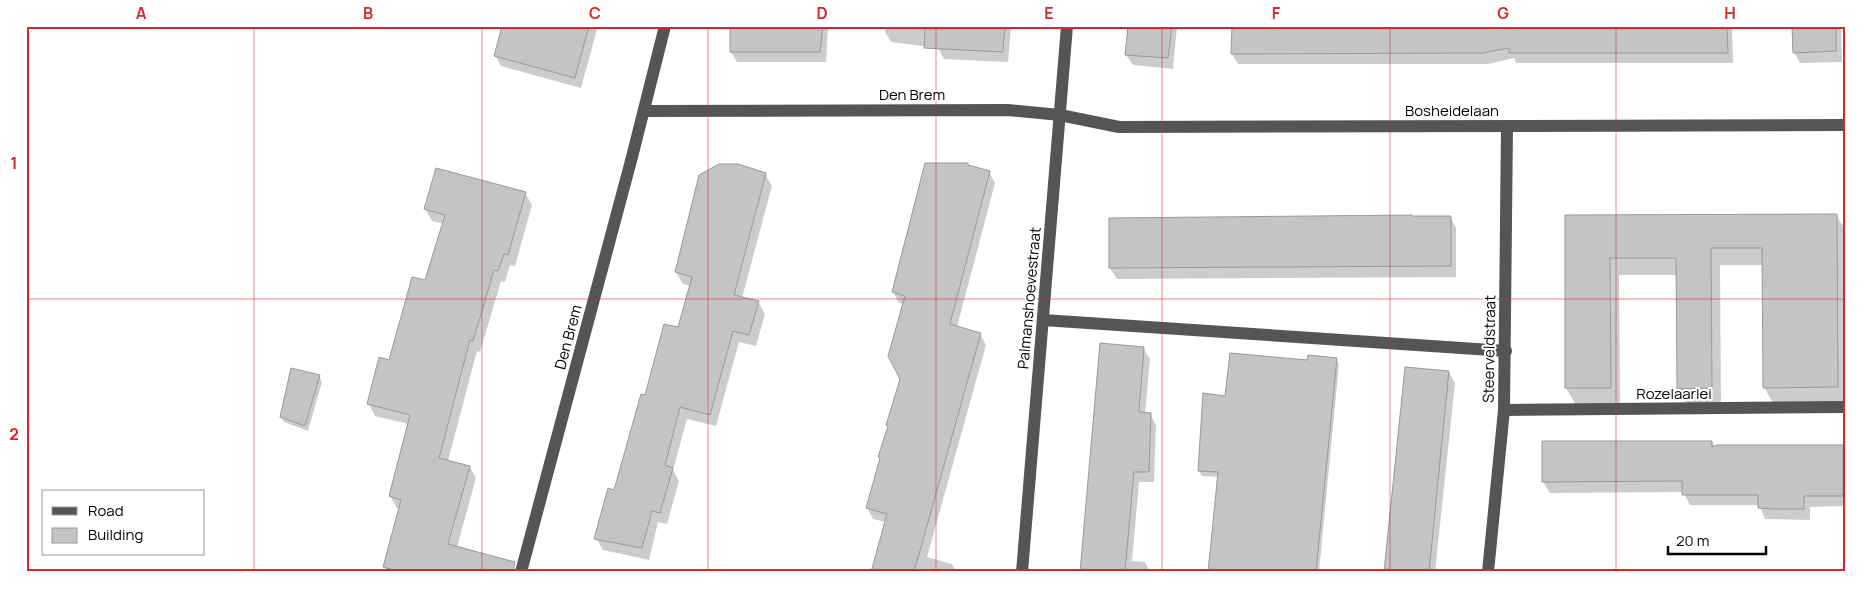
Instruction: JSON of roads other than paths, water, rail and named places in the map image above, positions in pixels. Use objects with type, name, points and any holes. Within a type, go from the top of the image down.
[{"type":"street","name":"Den Brem","points":[[521,572],[665,26]]},
{"type":"street","name":"Palmanshoevestraat","points":[[1022,572],[1067,26]]},
{"type":"street","name":"Den Brem","points":[[644,111],[1008,110],[1060,115]]},
{"type":"street","name":"Bosheidelaan","points":[[1060,115],[1119,126],[1845,125]]},
{"type":"street","name":"Steerveldstraat","points":[[1488,572],[1504,410],[1507,126]]},
{"type":"street","points":[[1043,320],[1506,351]]},
{"type":"street","name":"Rozelaarlei","points":[[1504,410],[1845,407]]}]
